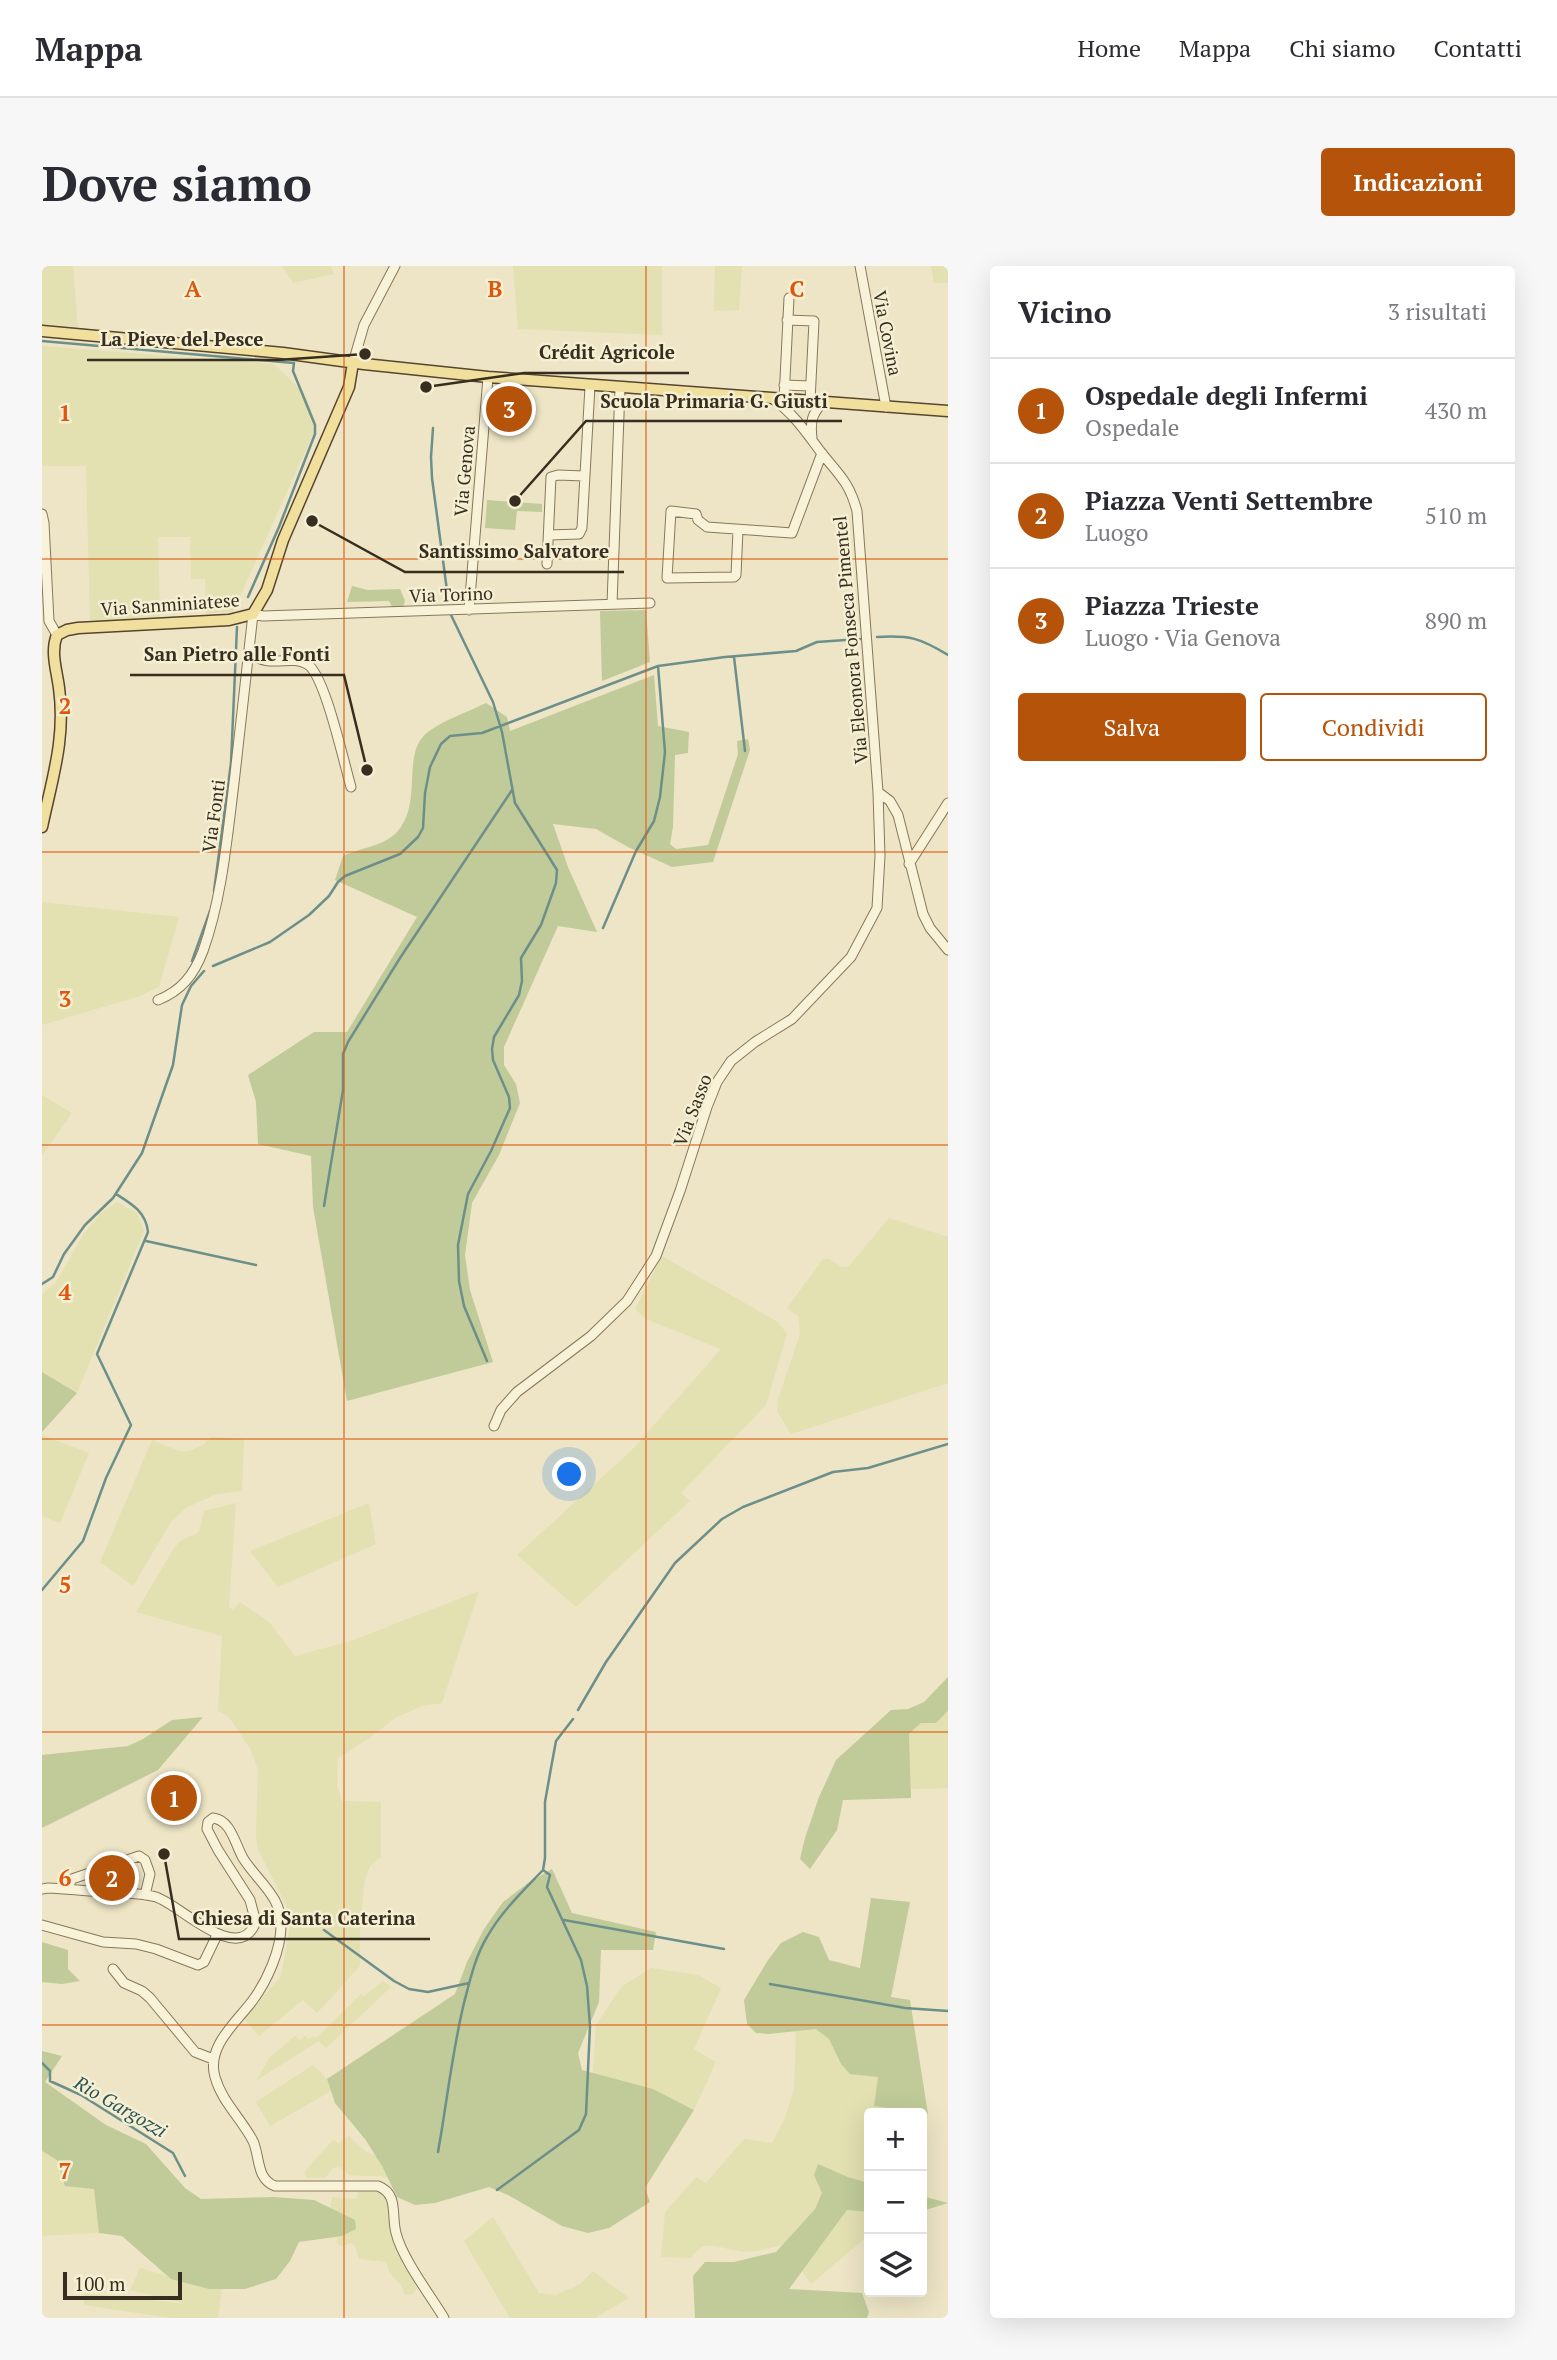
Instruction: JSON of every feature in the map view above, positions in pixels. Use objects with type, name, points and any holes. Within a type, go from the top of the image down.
[{"type":"main road","points":[[42,331],[283,353],[488,377],[948,411]]},
{"type":"main road","name":"Via Sanminiatese","points":[[57,635],[78,628],[229,621],[253,614],[267,590],[283,540],[349,387],[353,363]]},
{"type":"main road","points":[[42,827],[60,752],[60,691],[54,650],[57,635]]},
{"type":"street","points":[[353,363],[364,325],[395,266]]},
{"type":"street","name":"Via Covina","points":[[860,266],[886,407]]},
{"type":"street","points":[[778,399],[784,385],[789,298]]},
{"type":"street","points":[[788,320],[814,321],[810,386],[806,400],[797,411],[796,420]]},
{"type":"street","name":"Via Genova","points":[[469,610],[488,377]]},
{"type":"street","points":[[784,385],[810,386]]},
{"type":"street","points":[[549,535],[579,534],[582,528],[590,386]]},
{"type":"street","points":[[612,604],[620,388]]},
{"type":"street","name":"Via Eleonora Fonseca Pimentel","points":[[778,399],[844,479],[857,511],[878,792]]},
{"type":"street","points":[[806,400],[812,417]]},
{"type":"street","points":[[812,439],[810,423],[824,402]]},
{"type":"street","points":[[738,530],[734,577],[667,578],[671,511],[696,514],[698,520],[707,527],[792,533],[822,453]]},
{"type":"street","points":[[548,564],[551,477],[584,476]]},
{"type":"street","points":[[42,514],[49,621],[57,635]]},
{"type":"street","name":"Via Torino","points":[[253,614],[263,616],[650,603]]},
{"type":"street","name":"Via Fonti","points":[[158,1000],[175,993],[187,981],[202,953],[214,909],[228,834],[253,614]]},
{"type":"street","points":[[249,652],[261,660],[300,661],[309,664],[316,674],[332,718],[351,787]]},
{"type":"street","points":[[878,792],[890,801],[898,815],[923,914],[930,928],[948,950]]},
{"type":"street","name":"Via Sasso","points":[[494,1426],[501,1410],[517,1392],[591,1336],[627,1301],[656,1256],[707,1107],[717,1082],[731,1061],[792,1019],[851,957],[877,908],[880,856],[878,792]]},
{"type":"street","points":[[909,864],[948,803]]},
{"type":"street","points":[[45,1889],[145,1895],[170,1903],[217,1935],[246,1935],[251,1931],[255,1919],[250,1900],[207,1829],[208,1822],[213,1818],[225,1823],[245,1861],[273,1895],[281,1922],[281,1935],[267,1976],[218,2046],[212,2059],[219,2089],[254,2143],[263,2178],[268,2183],[275,2186],[378,2186],[389,2193],[393,2202],[398,2242],[444,2318]]},
{"type":"street","points":[[67,1889],[72,1879],[139,1856],[145,1860],[150,1874],[145,1895]]},
{"type":"street","points":[[42,1925],[103,1942],[156,1948],[198,1965],[204,1962],[217,1935]]},
{"type":"street","points":[[113,1969],[124,1983],[150,1998],[195,2052],[212,2059]]},
{"type":"shaded area","points":[[42,266],[73,266],[78,328],[42,325]]},
{"type":"shaded area","points":[[282,266],[331,266],[334,274],[293,283]]},
{"type":"shaded area","points":[[513,266],[662,266],[662,335],[518,329]]},
{"type":"shaded area","points":[[715,266],[742,266],[739,310],[714,311]]},
{"type":"shaded area","points":[[931,266],[948,266],[948,283],[934,283]]},
{"type":"shaded area","points":[[42,346],[274,364],[305,394],[317,425],[233,612],[206,614],[205,579],[191,579],[190,537],[158,537],[160,619],[90,620],[86,466],[42,466]]},
{"type":"shaded area","points":[[42,902],[179,917],[159,987],[137,997],[42,1025]]},
{"type":"shaded area","points":[[42,1095],[72,1113],[42,1155]]},
{"type":"shaded area","points":[[117,1202],[137,1213],[144,1231],[77,1393],[42,1372],[42,1294],[55,1284],[83,1235],[100,1214]]},
{"type":"shaded area","points":[[889,1218],[948,1237],[948,1383],[791,1434],[777,1411],[778,1399],[800,1334],[798,1316],[787,1308],[823,1259],[829,1259],[842,1267],[849,1266]]},
{"type":"shaded area","points":[[662,1256],[778,1322],[787,1334],[766,1405],[681,1493],[690,1501],[576,1607],[517,1555],[631,1451],[721,1349],[646,1319],[635,1309]]},
{"type":"shaded area","points":[[42,1435],[89,1453],[60,1523],[42,1516]]},
{"type":"shaded area","points":[[211,1437],[244,1439],[242,1491],[216,1494],[186,1508],[171,1522],[133,1586],[100,1562],[152,1440],[179,1451],[189,1451],[203,1445]]},
{"type":"shaded area","points":[[236,1503],[229,1607],[233,1610],[240,1602],[269,1622],[295,1656],[351,1641],[479,1591],[442,1703],[422,1706],[395,1718],[338,1758],[337,1786],[342,1801],[381,1802],[381,1857],[370,1866],[365,1879],[360,1925],[360,1966],[317,2013],[303,2000],[259,2036],[244,2019],[281,1976],[290,1927],[287,1907],[258,1849],[258,1770],[251,1750],[229,1717],[218,1711],[222,1636],[136,1612],[174,1548],[182,1540],[199,1532],[204,1511]]},
{"type":"shaded area","points":[[369,1503],[376,1544],[278,1587],[250,1551]]},
{"type":"shaded area","points":[[946,1713],[948,1788],[911,1789],[909,1734],[921,1723],[936,1723]]},
{"type":"shaded area","points":[[651,1968],[698,1975],[721,1988],[694,2049],[716,2062],[694,2110],[653,2089],[593,2073],[596,2025],[621,1987]]},
{"type":"shaded area","points":[[383,1981],[391,1987],[326,2048],[319,2041],[257,2080],[270,2057],[295,2036],[300,2040],[305,2036],[309,2039],[313,2036],[316,2038],[361,1994],[364,1996]]},
{"type":"shaded area","points":[[816,2028],[829,2039],[841,2064],[878,2077],[874,2106],[887,2108],[864,2108],[864,2182],[818,2164],[814,2175],[822,2193],[815,2209],[782,2245],[743,2252],[703,2246],[690,2258],[661,2257],[665,2212],[696,2177],[706,2183],[744,2139],[772,2143],[785,2118],[794,2089],[796,2031]]},
{"type":"shaded area","points":[[313,2065],[327,2079],[331,2091],[270,2126],[256,2102]]},
{"type":"shaded area","points":[[349,2136],[365,2151],[376,2156],[388,2177],[349,2175],[340,2167],[333,2168],[325,2178],[306,2178],[305,2171],[333,2140],[339,2143]]},
{"type":"shaded area","points":[[42,2151],[94,2189],[99,2233],[42,2236]]},
{"type":"shaded area","points":[[358,2191],[381,2191],[387,2196],[396,2247],[415,2278],[416,2290],[412,2294],[405,2295],[386,2262],[359,2259],[352,2243],[342,2246],[337,2244],[337,2237],[342,2236],[330,2208],[332,2197],[357,2199]]},
{"type":"shaded area","points":[[847,2210],[864,2212],[864,2239],[811,2284],[802,2271]]},
{"type":"shaded area","points":[[493,2217],[539,2293],[556,2295],[580,2284],[593,2271],[629,2298],[598,2318],[510,2318],[464,2241]]},
{"type":"shaded area","points":[[140,2268],[209,2289],[222,2289],[218,2318],[171,2318],[84,2305],[84,2293],[187,2304],[130,2290]]},
{"type":"green space","points":[[487,500],[542,504],[542,512],[517,511],[515,530],[485,528]]},
{"type":"green space","points":[[352,586],[368,590],[400,589],[405,601],[403,607],[392,607],[389,601],[347,602]]},
{"type":"green space","points":[[646,610],[650,662],[602,681],[600,611]]},
{"type":"green space","points":[[654,675],[658,726],[689,732],[688,753],[675,755],[670,844],[676,849],[708,845],[738,754],[737,741],[748,739],[750,750],[713,862],[672,867],[596,829],[553,824],[568,867],[597,932],[558,926],[504,1047],[504,1065],[516,1084],[520,1103],[499,1155],[472,1203],[465,1255],[470,1290],[493,1362],[347,1401],[313,1207],[311,1156],[258,1144],[256,1102],[248,1075],[314,1032],[347,1032],[417,917],[335,880],[343,856],[392,837],[405,820],[415,752],[428,732],[486,703],[507,717],[510,731]]},
{"type":"green space","points":[[42,1372],[77,1393],[42,1432]]},
{"type":"green space","points":[[948,1677],[948,1711],[936,1723],[921,1723],[909,1734],[911,1798],[843,1800],[837,1830],[810,1869],[800,1859],[805,1838],[819,1797],[836,1760],[891,1710],[908,1709],[924,1702]]},
{"type":"green space","points":[[203,1717],[158,1770],[42,1828],[42,1755],[128,1746],[172,1720]]},
{"type":"green space","points":[[552,1869],[572,1913],[656,1932],[653,1950],[601,1950],[599,2002],[578,2053],[582,2070],[653,2089],[694,2110],[645,2188],[650,2202],[609,2228],[588,2233],[562,2226],[489,2187],[435,2203],[415,2205],[397,2197],[365,2139],[335,2103],[327,2079],[455,1994],[484,1929],[503,1902]]},
{"type":"green space","points":[[871,1898],[910,1902],[891,1997],[910,2000],[928,2114],[927,2108],[874,2106],[878,2077],[850,2074],[841,2064],[829,2039],[816,2029],[769,2034],[756,2033],[747,2024],[744,2000],[768,1960],[781,1943],[803,1932],[819,1937],[829,1960],[860,1968]]},
{"type":"green space","points":[[42,1942],[68,1950],[68,1969],[80,1981],[62,1984],[42,1982]]},
{"type":"green space","points":[[42,2051],[62,2056],[45,2082],[106,2125],[146,2144],[185,2188],[201,2199],[274,2197],[314,2200],[355,2220],[356,2229],[342,2236],[299,2242],[290,2261],[276,2279],[245,2289],[209,2289],[171,2279],[122,2236],[99,2233],[94,2189],[65,2186],[57,2160],[42,2151]]},
{"type":"green space","points":[[818,2164],[864,2182],[864,2212],[847,2210],[789,2289],[862,2293],[869,2312],[867,2318],[695,2318],[693,2276],[705,2262],[734,2262],[776,2252],[815,2209],[822,2193],[814,2175]]},
{"type":"green space","points":[[927,2197],[948,2203],[927,2209]]},
{"type":"waterway","points":[[42,341],[294,363],[293,371],[315,425],[315,434],[248,597]]},
{"type":"waterway","points":[[433,428],[432,478],[448,598]]},
{"type":"waterway","points":[[451,615],[493,702],[502,732],[515,803],[557,870],[556,883],[541,925],[521,958],[522,981],[519,995],[494,1037],[493,1060],[509,1097],[510,1108],[468,1194],[458,1245],[459,1281],[464,1306],[487,1361]]},
{"type":"waterway","points":[[214,891],[231,763],[237,627]]},
{"type":"waterway","points":[[877,637],[914,639],[948,655]]},
{"type":"waterway","points":[[213,966],[270,942],[309,915],[345,876],[400,854],[418,837],[423,828],[430,767],[441,744],[450,736],[482,733],[658,666],[796,651],[817,642],[860,639]]},
{"type":"waterway","points":[[734,657],[745,751]]},
{"type":"waterway","points":[[603,928],[636,851],[654,821],[660,797],[665,752],[658,666]]},
{"type":"waterway","points":[[324,1206],[343,1090],[343,1054],[348,1042],[400,958],[512,790]]},
{"type":"waterway","points":[[192,961],[210,911]]},
{"type":"waterway","points":[[42,1284],[53,1277],[64,1254],[85,1225],[113,1198],[142,1153],[173,1065],[182,1005],[191,986],[204,971]]},
{"type":"waterway","points":[[42,1590],[83,1541],[106,1478],[131,1425],[97,1354],[148,1232],[141,1214],[116,1194]]},
{"type":"waterway","points":[[146,1241],[256,1265]]},
{"type":"waterway","points":[[578,1710],[606,1662],[675,1563],[722,1519],[743,1507],[833,1472],[868,1468],[948,1444]]},
{"type":"waterway","points":[[497,2190],[579,2130],[586,2114],[590,2026],[587,1986],[581,1960],[547,1887],[550,1875],[543,1870],[545,1802],[556,1741],[573,1719]]},
{"type":"waterway","points":[[438,2152],[460,2021],[476,1961],[499,1919],[542,1871]]},
{"type":"waterway","points":[[564,1920],[724,1949]]},
{"type":"waterway","points":[[324,1930],[409,1989],[428,1992],[469,1983]]},
{"type":"waterway","points":[[770,1984],[905,2008],[948,2011]]},
{"type":"waterway","name":"Rio Gargozzi","points":[[42,2063],[50,2071],[50,2081],[81,2095],[173,2153],[185,2176]]},
{"type":"place","name":"La Pieve del Pesce","points":[[365,354]]},
{"type":"place","name":"Crédit Agricole","points":[[426,387]]},
{"type":"place","name":"Piazza Trieste","points":[[509,409]]},
{"type":"place","name":"Scuola Primaria G. Giusti","points":[[515,501]]},
{"type":"place","name":"Santissimo Salvatore","points":[[312,521]]},
{"type":"place","name":"San Pietro alle Fonti","points":[[367,770]]},
{"type":"place","name":"Ospedale degli Infermi","points":[[174,1798]]},
{"type":"place","name":"Chiesa di Santa Caterina","points":[[164,1854]]},
{"type":"place","name":"Piazza Venti Settembre","points":[[112,1878]]}]
